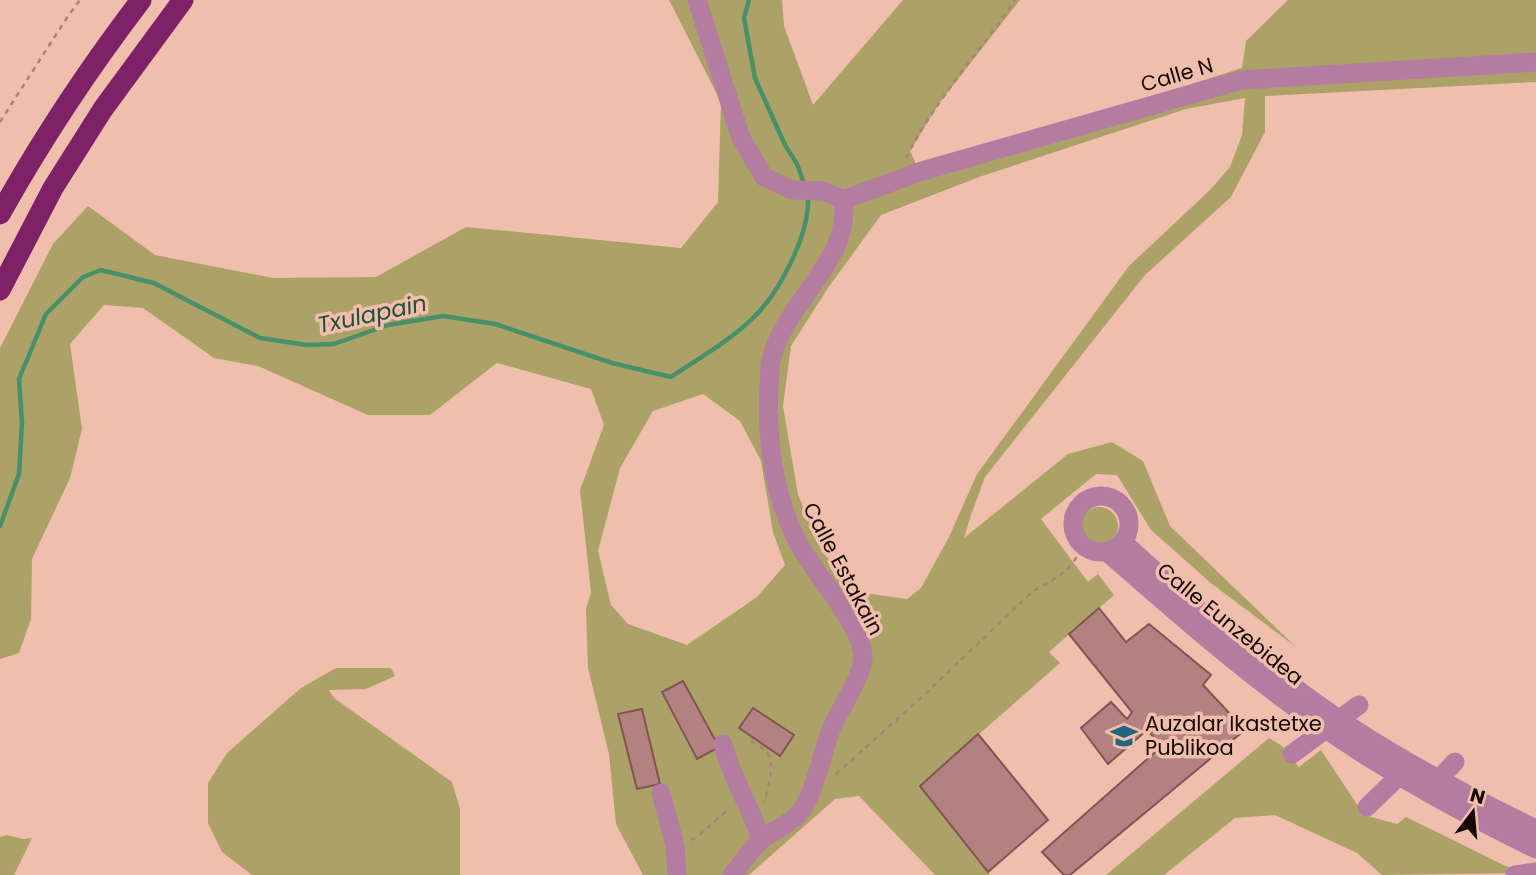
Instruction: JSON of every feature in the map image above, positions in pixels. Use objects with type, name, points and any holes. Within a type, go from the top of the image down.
[{"type":"highway","points":[[0,214],[37,147],[101,52],[141,0]]},
{"type":"highway","points":[[0,290],[53,188],[103,109],[183,0]]},
{"type":"street","points":[[697,0],[741,138],[764,177],[792,190],[824,191],[843,200]]},
{"type":"street","name":"Calle N","points":[[843,200],[896,180],[1241,80],[1536,62]]},
{"type":"street","name":"Calle Estakain","points":[[732,875],[761,840],[800,814],[810,797],[818,764],[835,717],[860,671],[863,654],[857,635],[806,556],[788,522],[775,479],[768,412],[771,360],[782,331],[835,250],[843,231],[843,200]]},
{"type":"street","points":[[1079,543],[1073,525],[1074,515],[1086,500],[1105,496],[1114,499],[1127,514],[1129,523],[1115,547]]},
{"type":"street","name":"Calle Eunzebidea","points":[[1079,543],[1092,551],[1115,547],[1204,638],[1332,724],[1399,776],[1465,814],[1536,849]]},
{"type":"street","points":[[1292,754],[1359,705]]},
{"type":"street","name":"Calle Eunzebidea","points":[[1332,724],[1536,829]]},
{"type":"street","points":[[723,744],[729,768],[742,798],[754,816],[761,840]]},
{"type":"street","points":[[1438,780],[1455,762]]},
{"type":"street","points":[[1367,807],[1399,776]]},
{"type":"street","points":[[661,793],[675,846],[677,875]]},
{"type":"street","points":[[1515,875],[1536,872]]},
{"type":"path","points":[[0,122],[80,0]]},
{"type":"path","points":[[896,180],[910,151],[940,103],[1015,0]]},
{"type":"path","points":[[810,797],[923,696],[1032,592],[1069,569],[1080,552],[1079,543]]},
{"type":"path","points":[[751,741],[765,750],[771,760],[764,803],[754,816]]},
{"type":"path","points":[[675,846],[697,837],[742,798]]},
{"type":"shaded area","points":[[669,0],[782,0],[784,26],[813,105],[903,0],[1020,0],[940,102],[910,151],[919,170],[1242,68],[1246,41],[1288,0],[1536,0],[1536,82],[1265,96],[1265,132],[1231,197],[1145,275],[985,477],[964,538],[1068,454],[1112,442],[1143,461],[1170,526],[1296,647],[1212,584],[1151,530],[1117,475],[1096,474],[1041,519],[1088,582],[1098,574],[1114,595],[1049,652],[1060,663],[920,786],[990,875],[935,875],[859,796],[835,799],[749,875],[643,875],[616,824],[609,754],[588,668],[586,609],[591,592],[580,490],[604,425],[591,389],[497,363],[430,415],[368,415],[258,366],[214,358],[143,308],[104,305],[70,344],[82,429],[70,478],[32,559],[31,619],[19,653],[0,659],[0,348],[53,244],[88,206],[155,255],[273,278],[376,277],[466,227],[681,248],[718,202],[721,102]],"holes":[[[1245,98],[1242,135],[1230,167],[1210,190],[1129,266],[977,474],[949,537],[921,588],[907,599],[864,593],[824,554],[798,495],[783,406],[791,346],[828,288],[881,215],[982,176],[1186,109]],[[703,394],[740,421],[761,461],[773,532],[785,565],[757,597],[687,645],[628,624],[611,605],[598,551],[620,468],[653,411]]]},
{"type":"shaded area","points":[[1099,507],[1113,512],[1118,526],[1113,540],[1099,545],[1085,540],[1080,526],[1085,512]]},
{"type":"shaded area","points":[[336,668],[391,668],[395,676],[366,689],[329,690],[334,698],[452,782],[460,809],[460,875],[252,875],[222,852],[208,823],[208,783],[227,753],[301,688]]},
{"type":"shaded area","points":[[1269,738],[1282,746],[1299,767],[1321,750],[1364,815],[1397,824],[1406,817],[1520,873],[1382,875],[1357,853],[1275,815],[1235,818],[1164,875],[1106,875]]},
{"type":"shaded area","points":[[7,835],[32,838],[14,875],[0,875],[0,837]]},
{"type":"building","points":[[1099,608],[1126,642],[1149,624],[1211,675],[1203,685],[1245,730],[1070,875],[1064,875],[1042,852],[1162,746],[1147,730],[1108,764],[1081,728],[1111,702],[1127,719],[1132,712],[1069,634]]},
{"type":"building","points":[[683,681],[719,747],[697,759],[662,692]]},
{"type":"building","points":[[753,708],[794,735],[780,756],[739,728]]},
{"type":"building","points":[[642,709],[660,784],[637,789],[618,714]]},
{"type":"building","points":[[978,734],[1048,820],[988,872],[920,786]]},
{"type":"waterway","name":"Txulapain","points":[[749,0],[744,18],[755,78],[805,186]]},
{"type":"waterway","name":"Txulapain","points":[[0,526],[19,474],[22,423],[19,379],[46,314],[83,277],[101,270],[154,283],[260,338],[307,345],[334,344],[388,325],[443,316],[495,324],[612,363],[671,377],[735,334],[774,293],[799,244],[808,197]]},
{"type":"place","name":"Auzalar Ikastetxe Publikoa","points":[[1124,736]]}]
